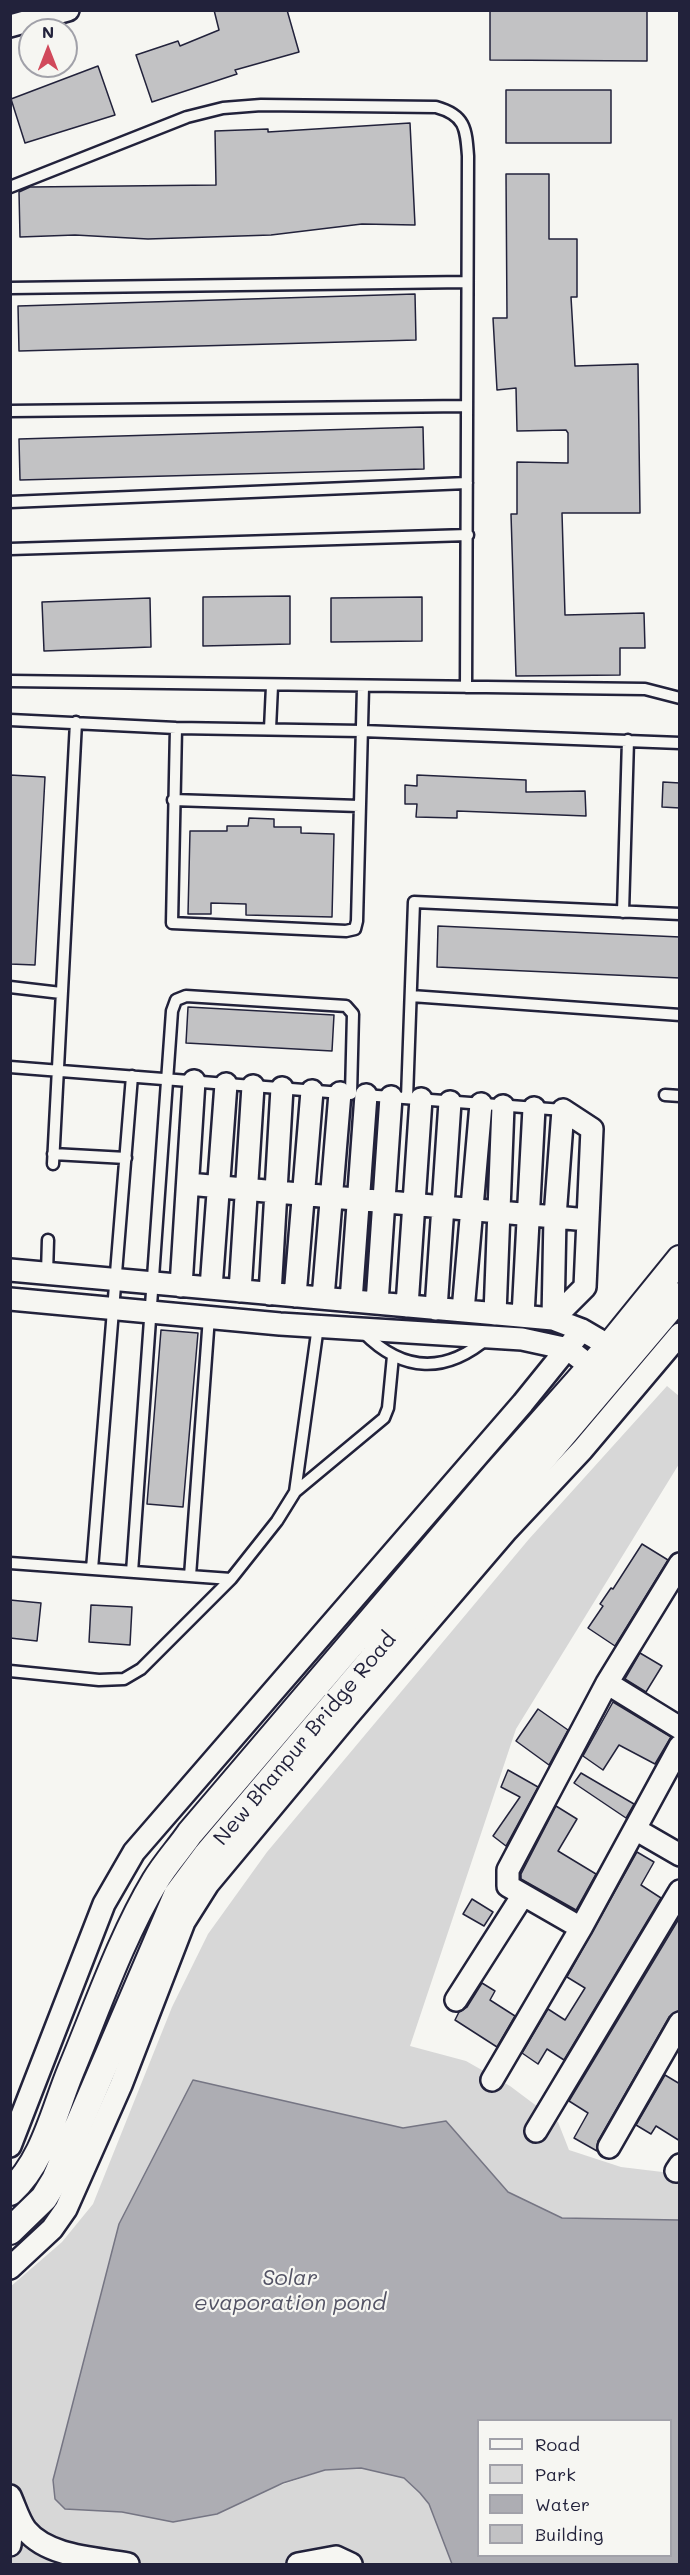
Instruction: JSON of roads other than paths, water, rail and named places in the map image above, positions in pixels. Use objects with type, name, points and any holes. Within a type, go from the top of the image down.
[{"type":"street","points":[[10,26],[68,10]]},
{"type":"street","points":[[181,1286],[194,1081]]},
{"type":"street","points":[[211,1288],[226,1084]]},
{"type":"street","points":[[240,1291],[253,1086]]},
{"type":"street","points":[[270,1294],[282,1088]]},
{"type":"street","points":[[295,1296],[312,1091]]},
{"type":"street","points":[[323,1299],[332,1197],[352,1094]]},
{"type":"street","points":[[351,1301],[358,1200],[352,1094]]},
{"type":"street","points":[[378,1303],[384,1202],[407,1098]]},
{"type":"street","points":[[407,1098],[414,1205],[407,1306]]},
{"type":"street","points":[[436,1309],[450,1102]]},
{"type":"street","points":[[463,1311],[482,1104]]},
{"type":"street","points":[[495,1314],[504,1106]]},
{"type":"street","points":[[523,1316],[534,1108]]},
{"type":"street","points":[[562,1110],[592,1130],[585,1287],[553,1319],[555,1217],[562,1110]]},
{"type":"street","points":[[188,1184],[588,1220]]},
{"type":"street","name":"New Bhanpur Bridge Road","points":[[629,1359],[680,1259]]},
{"type":"street","points":[[10,1270],[553,1319],[582,1330],[629,1359],[680,1334]]},
{"type":"street","name":"New Bhanpur Bridge Road","points":[[10,2192],[22,2182],[41,2149],[114,1970],[155,1880],[190,1833],[609,1381],[680,1296]]},
{"type":"street","points":[[10,1299],[318,1326],[522,1339],[568,1349],[609,1381],[347,1717],[208,1884],[184,1922],[121,2085],[71,2199],[52,2229],[10,2268]]},
{"type":"street","points":[[10,2146],[104,1904],[134,1851],[582,1330]]},
{"type":"street","name":"New Bhanpur Bridge Road","points":[[10,2231],[44,2198],[55,2180],[177,1894],[206,1856],[609,1381]]},
{"type":"street","points":[[581,1928],[508,1886],[508,1870],[607,1683],[680,1564]]},
{"type":"street","points":[[607,1683],[680,1728]]},
{"type":"street","points":[[492,2080],[581,1928],[680,1746]]},
{"type":"street","points":[[635,1829],[680,1855]]},
{"type":"street","points":[[536,2131],[680,1891]]},
{"type":"street","points":[[456,2000],[523,1894]]},
{"type":"street","points":[[609,2147],[680,2023]]},
{"type":"street","points":[[10,2545],[12,2500]]},
{"type":"street","points":[[12,2500],[26,2529],[39,2542],[57,2550],[128,2565]]},
{"type":"street","points":[[298,2565],[336,2557],[351,2565]]},
{"type":"lane","points":[[10,187],[187,117],[223,108],[261,105],[436,107],[452,111],[462,121],[467,138],[466,687]]},
{"type":"lane","points":[[10,288],[466,282]]},
{"type":"lane","points":[[10,411],[466,406]]},
{"type":"lane","points":[[10,502],[467,483]]},
{"type":"lane","points":[[10,549],[468,535]]},
{"type":"lane","points":[[10,681],[645,689],[680,698]]},
{"type":"lane","points":[[270,729],[272,686]]},
{"type":"lane","points":[[176,728],[172,923],[346,932],[355,929],[357,921],[363,687]]},
{"type":"lane","points":[[10,720],[176,728],[362,731],[680,743]]},
{"type":"lane","points":[[75,722],[53,1159],[126,1158]]},
{"type":"lane","points":[[623,912],[628,740]]},
{"type":"lane","points":[[173,800],[359,806]]},
{"type":"lane","points":[[407,1098],[414,902],[680,914]]},
{"type":"lane","points":[[10,987],[61,993]]},
{"type":"lane","points":[[132,1572],[172,1011],[176,1000],[186,996],[346,1006],[353,1014],[352,1094]]},
{"type":"lane","points":[[411,996],[680,1015]]},
{"type":"lane","points":[[10,1067],[562,1110]]},
{"type":"lane","points":[[92,1569],[132,1076]]},
{"type":"lane","points":[[665,1095],[680,1096]]},
{"type":"lane","points":[[47,1273],[48,1240]]},
{"type":"lane","points":[[190,1576],[209,1317]]},
{"type":"lane","points":[[295,1492],[318,1326]]},
{"type":"lane","points":[[361,1329],[378,1347],[393,1356],[424,1364],[449,1362],[471,1352],[490,1336]]},
{"type":"lane","points":[[10,1671],[99,1680],[124,1679],[141,1670],[231,1579],[278,1521],[295,1492],[384,1418],[388,1408],[393,1356]]},
{"type":"lane","points":[[10,1563],[231,1579]]},
{"type":"water","name":"Solar evaporation pond","points":[[193,2080],[403,2128],[446,2121],[508,2192],[562,2218],[679,2220],[679,2564],[452,2564],[429,2504],[420,2493],[404,2478],[361,2468],[325,2470],[283,2483],[217,2514],[173,2522],[122,2512],[65,2509],[55,2499],[53,2480],[119,2224]]}]
